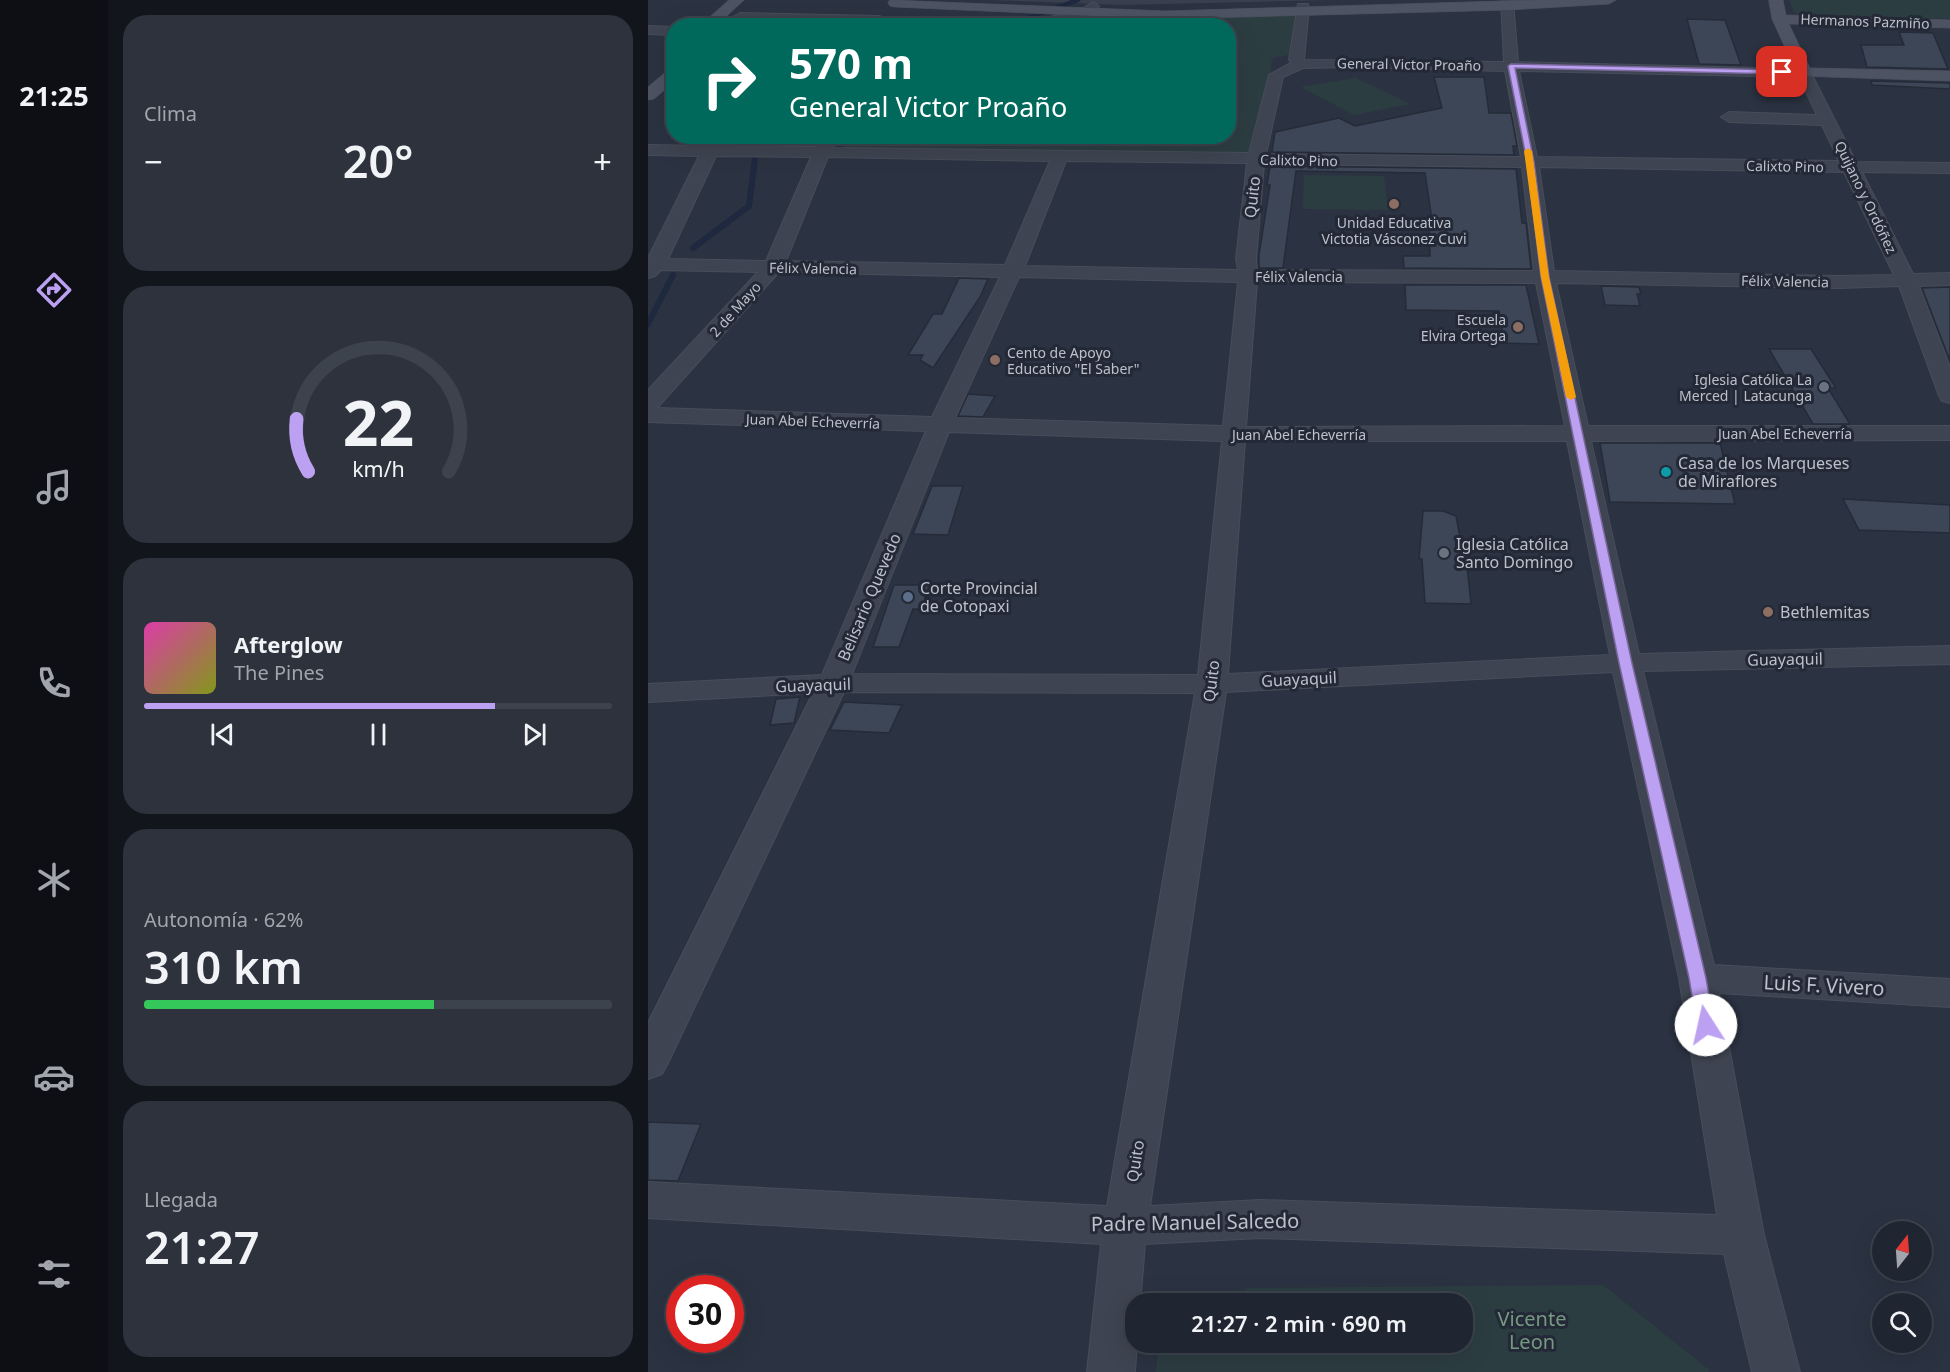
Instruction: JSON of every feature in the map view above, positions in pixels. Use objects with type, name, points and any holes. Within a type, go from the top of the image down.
[{"type":"street","points":[[717,18],[738,0]]},
{"type":"street","points":[[738,18],[759,0]]},
{"type":"street","points":[[964,0],[1046,4],[1165,15],[1609,0]]},
{"type":"street","points":[[881,18],[897,4],[918,2],[1060,12],[1085,8]]},
{"type":"street","points":[[1512,2],[1511,66],[1530,162],[1545,277],[1626,663],[1698,978],[1742,1235],[1776,1372]]},
{"type":"street","name":"Hermanos Pazmiño","points":[[1775,6],[1950,24]]},
{"type":"street","name":"Quijano y Ordóñez","points":[[1775,6],[1804,73],[1907,281],[1950,396]]},
{"type":"street","points":[[1050,18],[1085,8]]},
{"type":"street","points":[[1300,64],[1296,60],[1303,10]]},
{"type":"street","points":[[648,30],[666,31]]},
{"type":"street","name":"General Victor Proaño","points":[[1300,64],[1950,75]]},
{"type":"street","name":"Quito","points":[[1111,1372],[1125,1226],[1212,684],[1228,488],[1236,434],[1248,276],[1246,259],[1256,159],[1276,75],[1300,64]]},
{"type":"street","points":[[648,75],[666,68]]},
{"type":"street","points":[[648,95],[666,71]]},
{"type":"street","points":[[1729,117],[1828,120]]},
{"type":"street","points":[[651,267],[714,144]]},
{"type":"street","name":"Calixto Pino","points":[[648,150],[714,144],[736,152],[785,153],[826,145],[1060,156],[1950,168]]},
{"type":"street","name":"2 de Mayo","points":[[648,404],[773,267],[784,248],[826,145]]},
{"type":"street","name":"Belisario Quevedo","points":[[648,1063],[833,683],[940,425],[1012,270],[1060,156]]},
{"type":"street","name":"Félix Valencia","points":[[651,267],[1012,270],[1248,276],[1907,281],[1950,279]]},
{"type":"street","name":"Juan Abel Echeverría","points":[[648,415],[1236,434],[1950,433]]},
{"type":"street","name":"Guayaquil","points":[[648,693],[833,683],[1212,684],[1626,663],[1950,655]]},
{"type":"street","name":"Luis F. Vivero","points":[[1698,978],[1950,993]]},
{"type":"street","name":"Padre Manuel Salcedo","points":[[648,1200],[1125,1226],[1260,1219],[1742,1235]]},
{"type":"shaded area","points":[[989,0],[1331,0],[1123,5]]},
{"type":"green space","points":[[1789,0],[1950,0],[1950,19],[1796,14]]},
{"type":"green space","points":[[1295,16],[1289,55],[1272,58],[1261,155],[842,150],[845,144],[1236,144],[1236,18],[1190,18]]},
{"type":"green space","points":[[1356,78],[1410,104],[1354,115],[1301,87]]},
{"type":"green space","points":[[1304,175],[1384,176],[1388,210],[1303,209]]},
{"type":"green space","name":"Vicente Leon","points":[[1603,1285],[1709,1372],[1156,1372],[1158,1353],[1473,1353],[1473,1293],[1240,1293],[1247,1288]]},
{"type":"building","points":[[1687,19],[1725,20],[1741,65],[1699,64]]},
{"type":"building","points":[[1899,32],[1933,33],[1948,69],[1867,67],[1861,45],[1904,45]]},
{"type":"building","points":[[1434,77],[1484,77],[1489,113],[1511,113],[1517,146],[1513,146],[1514,155],[1272,152],[1275,132],[1339,118],[1355,126],[1442,108]]},
{"type":"building","points":[[1871,81],[1950,83],[1950,89],[1872,85]]},
{"type":"building","points":[[1270,166],[1516,169],[1522,223],[1526,223],[1531,269],[1404,268],[1403,256],[1430,256],[1429,220],[1432,220],[1425,173],[1296,171],[1283,268],[1259,268],[1270,185],[1267,185]]},
{"type":"building","points":[[959,278],[988,279],[980,297],[933,368],[920,360],[923,355],[908,355],[933,314],[942,314]]},
{"type":"building","name":"Escuela Elvira Ortega","points":[[1405,285],[1526,285],[1539,344],[1504,343],[1499,311],[1406,310]]},
{"type":"building","points":[[1601,286],[1639,287],[1641,294],[1637,294],[1640,306],[1605,305]]},
{"type":"building","points":[[1950,287],[1950,361],[1922,288]]},
{"type":"building","name":"Iglesia Católica La Merced | Latacunga","points":[[1769,349],[1811,349],[1836,388],[1828,388],[1850,424],[1813,424]]},
{"type":"building","points":[[968,394],[995,396],[983,417],[958,416]]},
{"type":"building","name":"Casa de los Marqueses de Miraflores","points":[[1600,443],[1720,443],[1735,504],[1610,502]]},
{"type":"building","points":[[932,486],[963,486],[948,535],[913,534]]},
{"type":"building","points":[[1843,499],[1950,505],[1950,533],[1859,530]]},
{"type":"building","name":"Iglesia Católica Santo Domingo","points":[[1423,511],[1443,511],[1456,516],[1462,547],[1465,547],[1471,604],[1425,603],[1422,559],[1419,559]]},
{"type":"building","points":[[894,585],[929,585],[922,609],[913,609],[899,647],[873,647]]},
{"type":"building","points":[[800,697],[794,723],[770,725],[776,699]]},
{"type":"building","points":[[844,702],[902,705],[889,733],[830,730]]},
{"type":"building","points":[[648,1122],[701,1124],[678,1181],[648,1180]]},
{"type":"waterway","points":[[1028,18],[1078,0]]},
{"type":"waterway","points":[[756,153],[757,144]]},
{"type":"waterway","points":[[693,248],[749,206],[756,151]]},
{"type":"waterway","points":[[648,324],[673,275]]},
{"type":"slow traffic","points":[[1528,151],[1545,277],[1571,397]]},
{"type":"place","name":"Unidad Educativa Victotia Vásconez Cuvi","points":[[1394,204]]},
{"type":"place","name":"Escuela Elvira Ortega","points":[[1518,327]]},
{"type":"place","name":"Cento de Apoyo Educativo \"El Saber\"","points":[[995,360]]},
{"type":"place","name":"Iglesia Católica La Merced | Latacunga","points":[[1824,387]]},
{"type":"place","name":"Casa de los Marqueses de Miraflores","points":[[1666,472]]},
{"type":"place","name":"Iglesia Católica Santo Domingo","points":[[1444,553]]},
{"type":"place","name":"Corte Provincial de Cotopaxi","points":[[908,597]]},
{"type":"place","name":"Bethlemitas","points":[[1768,612]]},
{"type":"route","points":[[1706,1025],[1698,978],[1626,663],[1545,277],[1530,162],[1511,66],[1782,72]]}]
